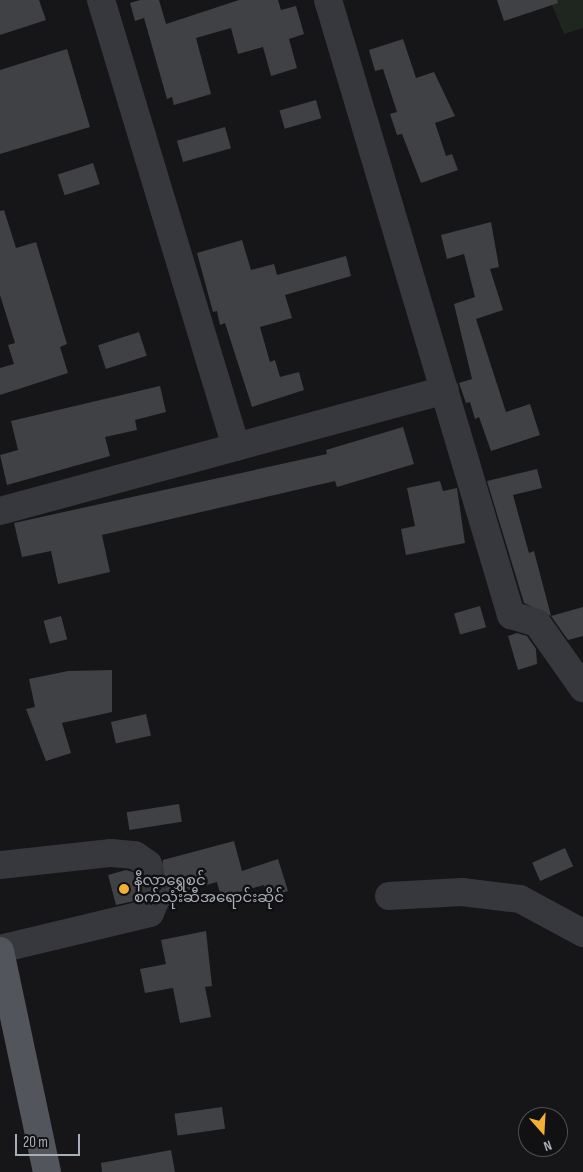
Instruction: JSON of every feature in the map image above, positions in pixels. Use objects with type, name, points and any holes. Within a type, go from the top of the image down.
[{"type":"main road","points":[[0,950],[47,1172]]},
{"type":"street","points":[[101,0],[236,447]]},
{"type":"street","points":[[328,0],[511,615],[537,623],[583,688]]},
{"type":"street","points":[[0,511],[445,390]]},
{"type":"street","points":[[0,865],[110,854],[135,855],[148,864]]},
{"type":"street","points":[[389,896],[462,892],[520,899],[583,933]]},
{"type":"street","points":[[0,950],[150,913],[156,898]]},
{"type":"shaded area","points":[[550,0],[583,0],[583,28],[564,34]]},
{"type":"building","points":[[0,0],[39,0],[46,20],[0,35]]},
{"type":"building","points":[[140,0],[159,0],[166,24],[239,0],[278,0],[281,10],[296,6],[304,34],[289,39],[297,68],[271,76],[263,47],[238,54],[231,28],[196,38],[211,94],[174,105],[172,97],[167,99],[144,18],[135,21],[130,3]]},
{"type":"building","points":[[497,0],[557,0],[558,3],[504,21]]},
{"type":"building","points":[[403,39],[416,78],[434,72],[455,116],[435,123],[446,156],[452,154],[458,170],[421,183],[402,134],[397,135],[390,114],[397,112],[383,69],[375,71],[369,50]]},
{"type":"building","points":[[67,49],[90,127],[0,154],[0,70]]},
{"type":"building","points":[[316,100],[321,118],[285,129],[279,110]]},
{"type":"building","points":[[225,127],[231,148],[183,162],[177,141]]},
{"type":"building","points":[[93,163],[100,184],[65,195],[58,174]]},
{"type":"building","points":[[4,210],[16,248],[36,242],[67,344],[60,347],[68,373],[0,395],[0,368],[14,364],[8,345],[15,343],[0,295],[0,211]]},
{"type":"building","points":[[491,222],[499,267],[490,269],[503,310],[476,319],[506,412],[530,404],[540,435],[491,451],[479,417],[475,419],[470,402],[466,403],[459,383],[472,379],[454,304],[475,297],[464,254],[447,259],[441,235]]},
{"type":"building","points":[[242,240],[251,270],[274,264],[277,275],[346,256],[351,276],[285,295],[292,318],[260,327],[270,362],[275,360],[280,377],[299,372],[304,390],[252,407],[225,323],[220,325],[217,311],[213,312],[197,253]]},
{"type":"building","points":[[139,332],[147,356],[106,369],[98,345]]},
{"type":"building","points":[[160,386],[166,412],[135,420],[137,430],[105,437],[110,456],[7,485],[0,455],[18,450],[11,421]]},
{"type":"building","points":[[403,427],[414,464],[337,487],[335,481],[102,535],[110,572],[58,584],[51,551],[22,557],[14,523],[327,454],[326,450]]},
{"type":"building","points":[[537,469],[542,488],[513,495],[529,553],[534,551],[551,616],[524,603],[487,481]]},
{"type":"building","points":[[440,481],[443,491],[457,488],[465,543],[406,555],[401,529],[415,526],[407,488]]},
{"type":"building","points":[[480,606],[486,627],[460,635],[454,613]]},
{"type":"building","points":[[583,607],[583,636],[568,640],[551,616]]},
{"type":"building","points":[[61,616],[67,639],[50,644],[44,621]]},
{"type":"building","points":[[517,633],[527,636],[536,649],[537,664],[518,670],[508,636]]},
{"type":"building","points":[[112,670],[112,712],[62,723],[71,753],[46,761],[26,709],[35,707],[29,679],[68,671]]},
{"type":"building","points":[[146,714],[151,735],[116,744],[111,722]]},
{"type":"building","points":[[179,804],[182,822],[129,830],[127,812]]},
{"type":"building","points":[[234,841],[242,871],[278,859],[288,891],[268,897],[264,885],[221,897],[217,882],[171,895],[155,883],[146,887],[139,900],[116,905],[108,875],[126,870],[154,878],[161,872],[163,860]]},
{"type":"building","points":[[565,848],[573,866],[540,881],[532,863]]},
{"type":"building","points":[[206,931],[212,986],[205,987],[211,1017],[180,1023],[173,988],[145,993],[140,969],[166,964],[161,940]]},
{"type":"building","points":[[222,1107],[225,1129],[178,1135],[174,1114]]},
{"type":"building","points":[[171,1150],[175,1172],[102,1172],[101,1163]]},
{"type":"tunnel","points":[[148,864],[156,899]]},
{"type":"place","name":"နီလာရွှေစင် စက်သုံးဆီအရောင်းဆိုင်","points":[[124,889]]}]
